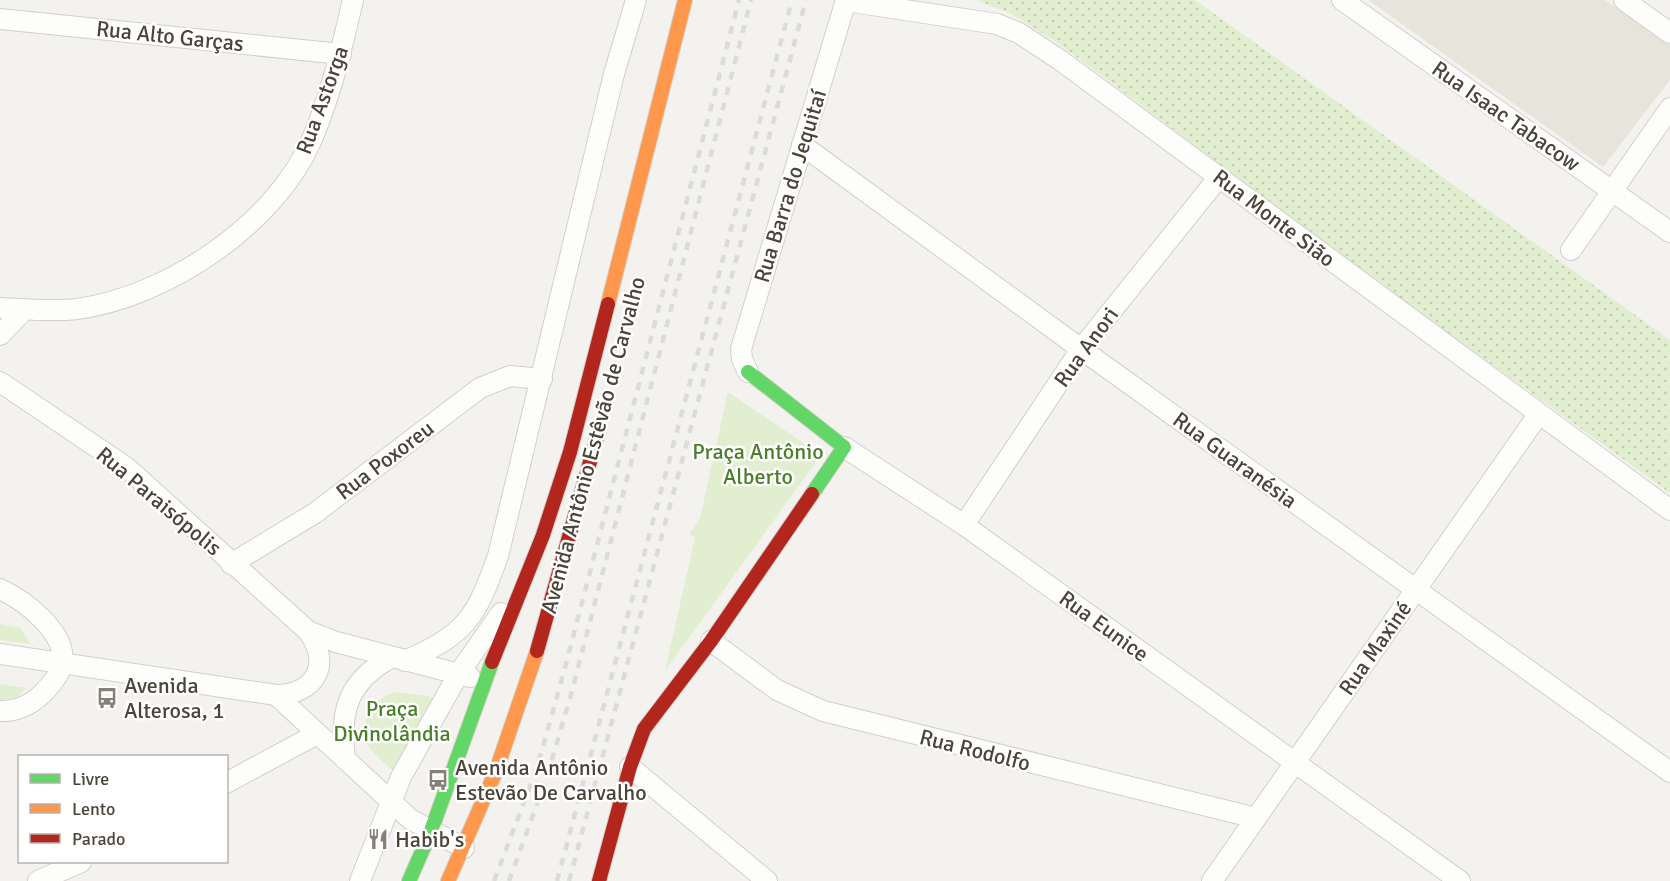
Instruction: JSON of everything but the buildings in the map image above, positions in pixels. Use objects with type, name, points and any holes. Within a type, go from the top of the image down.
[{"type":"main road","name":"Avenida Antônio Estêvão de Carvalho","points":[[409,881],[490,688],[524,582],[543,535],[570,452],[685,0]]},
{"type":"main road","name":"Rua Eunice","points":[[748,372],[844,447]]},
{"type":"main road","name":"Avenida Antônio Estêvão de Carvalho","points":[[448,881],[464,848],[532,673],[605,408]]},
{"type":"main road","points":[[599,881],[630,767],[644,729],[653,714],[711,641],[844,447]]},
{"type":"main road","points":[[488,788],[500,712]]},
{"type":"street","name":"Rua Astorga","points":[[0,308],[77,309],[119,299],[209,257],[245,229],[274,199],[297,168],[312,140],[341,54],[353,0]]},
{"type":"street","points":[[345,759],[342,734],[350,698],[360,680],[370,669],[433,649],[466,625],[481,603],[498,556],[614,74],[636,0]]},
{"type":"street","name":"Rua Isaac Tabacow","points":[[1342,0],[1670,232]]},
{"type":"street","points":[[1624,0],[1670,33]]},
{"type":"street","name":"Rua Barra do Jequitaí","points":[[748,372],[742,359],[741,349],[846,1]]},
{"type":"street","name":"Rua Monte Sião","points":[[846,1],[982,20],[1019,33],[1060,60],[1538,415],[1670,510]]},
{"type":"street","name":"Rua Alto Garças","points":[[0,19],[341,54]]},
{"type":"street","points":[[1571,250],[1670,108]]},
{"type":"street","name":"Rua Guaranésia","points":[[802,145],[1081,350],[1670,772]]},
{"type":"street","name":"Rua Anori","points":[[964,525],[1081,350],[1219,177]]},
{"type":"street","points":[[0,336],[25,309]]},
{"type":"street","name":"Rua Poxoreu","points":[[231,564],[315,513],[480,388],[510,376],[542,379]]},
{"type":"street","name":"Rua Paraisópolis","points":[[0,382],[126,467],[308,631]]},
{"type":"street","name":"Rua Maxiné","points":[[1220,878],[1256,818],[1538,415]]},
{"type":"street","name":"Rua Eunice","points":[[844,447],[964,525],[1460,881]]},
{"type":"street","name":"Avenida Antônio Estêvão de Carvalho","points":[[360,881],[401,777],[459,673],[524,582]]},
{"type":"street","points":[[0,589],[31,608],[50,627],[59,643],[63,663],[53,682],[40,696],[26,706],[8,712],[0,711]]},
{"type":"street","points":[[308,631],[399,659],[459,673],[490,688]]},
{"type":"street","points":[[0,654],[276,695],[292,694],[307,688],[317,675],[321,660],[318,644],[308,631]]},
{"type":"street","name":"Rua Rodolfo","points":[[711,641],[777,690],[823,711],[1256,818]]},
{"type":"street","points":[[276,695],[410,819],[464,848]]},
{"type":"street","points":[[228,782],[317,734]]},
{"type":"street","points":[[630,767],[767,881]]},
{"type":"street","points":[[38,881],[71,870]]},
{"type":"shaded area","points":[[1368,0],[1605,0],[1670,45],[1670,80],[1603,167]]},
{"type":"green space","points":[[975,0],[1195,0],[1670,340],[1670,493],[1364,272],[1058,43],[1010,13]]},
{"type":"green space","name":"Praça Antônio Alberto","points":[[728,392],[821,455],[665,671],[695,538],[689,534],[700,518]]},
{"type":"green space","points":[[0,624],[20,628],[31,644],[0,640]]},
{"type":"green space","points":[[0,684],[26,688],[18,697],[0,700]]},
{"type":"green space","name":"Praça Divinolândia","points":[[397,692],[433,697],[393,771],[369,747],[365,738],[365,729],[369,712],[374,705],[388,695]]},
{"type":"railway","points":[[494,881],[537,768],[566,664],[739,0]]},
{"type":"railway","points":[[509,881],[547,777],[572,691],[751,0]]},
{"type":"railway","points":[[557,881],[792,0]]},
{"type":"railway","points":[[569,881],[806,0]]},
{"type":"traffic: fast","points":[[748,372],[844,447],[812,494]]},
{"type":"traffic: fast","points":[[409,881],[431,831],[492,662]]},
{"type":"traffic: slow","points":[[608,304],[685,0]]},
{"type":"traffic: slow","points":[[448,881],[496,771],[537,651]]},
{"type":"traffic: jam","points":[[492,662],[543,535],[570,452],[608,304]]},
{"type":"traffic: jam","points":[[537,651],[600,426]]},
{"type":"traffic: jam","points":[[599,881],[630,767],[644,729],[711,641],[812,494]]},
{"type":"place","name":"Avenida Alterosa, 1","points":[[107,698]]},
{"type":"place","name":"Avenida Antônio Estevão De Carvalho","points":[[438,780]]},
{"type":"place","name":"Habib's","points":[[378,839]]}]
